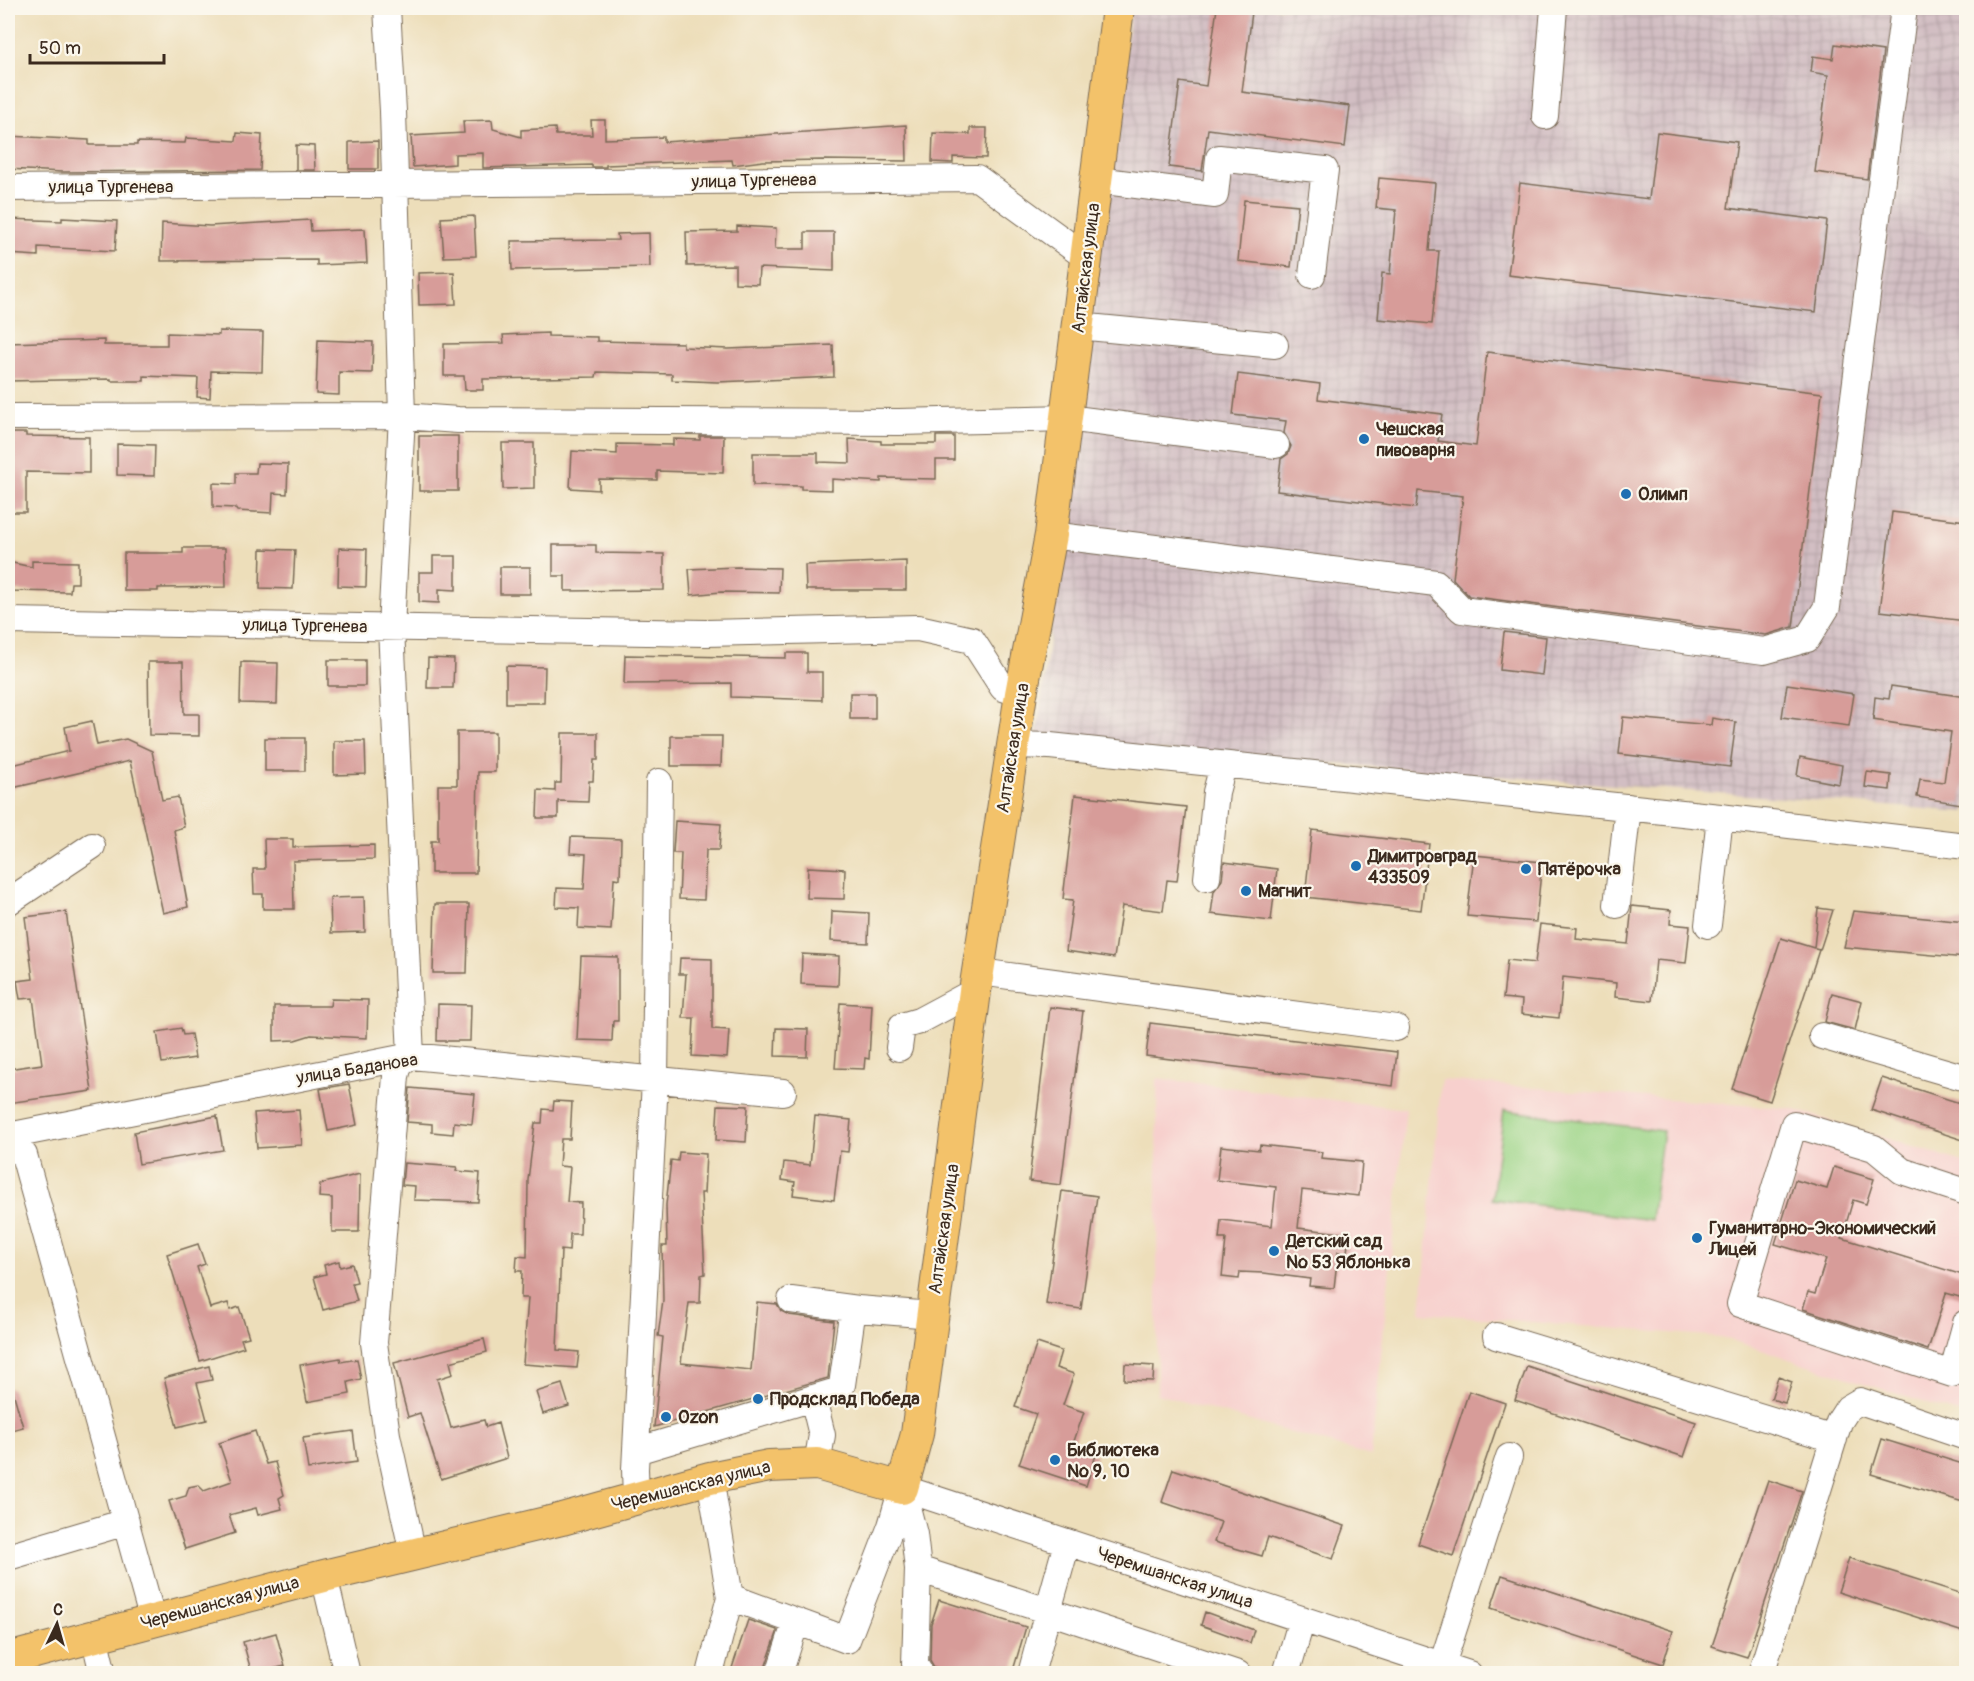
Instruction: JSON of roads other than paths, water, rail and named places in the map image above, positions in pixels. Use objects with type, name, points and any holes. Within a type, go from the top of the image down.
[{"type":"main road","name":"Алтайская улица","points":[[902,1488],[917,1434],[978,981],[1021,694],[1051,535],[1118,8]]},
{"type":"main road","name":"Черемшанская улица","points":[[8,1659],[324,1576],[636,1499],[710,1478],[769,1466],[818,1464],[902,1488]]},
{"type":"street","name":"улица Тургенева","points":[[8,621],[391,628],[402,416],[387,8]]},
{"type":"street","points":[[1545,116],[1554,8]]},
{"type":"street","points":[[1051,535],[1436,583],[1462,610],[1764,651],[1807,639],[1827,606],[1904,8]]},
{"type":"street","points":[[1097,180],[1215,195],[1219,158],[1325,170],[1312,275]]},
{"type":"street","name":"улица Тургенева","points":[[8,188],[977,178],[1087,258]]},
{"type":"street","points":[[1078,326],[1275,345]]},
{"type":"street","points":[[8,417],[402,416],[470,420],[899,422],[1066,418],[1276,445]]},
{"type":"street","points":[[412,1554],[387,1435],[374,1343],[396,1076],[399,1065],[411,1056],[391,628],[706,633],[918,628],[972,640],[1003,688],[1021,694]]},
{"type":"street","points":[[1014,745],[1050,746],[1628,807],[1966,846]]},
{"type":"street","points":[[1207,878],[1216,792],[1223,766]]},
{"type":"street","points":[[636,1499],[636,1451],[655,1080],[659,782]]},
{"type":"street","points":[[1617,905],[1628,807]]},
{"type":"street","points":[[1708,925],[1720,817]]},
{"type":"street","points":[[8,902],[92,846]]},
{"type":"street","points":[[899,1048],[903,1026],[919,1021],[978,981],[1396,1028]]},
{"type":"street","points":[[1822,1036],[1966,1078]]},
{"type":"street","name":"улица Баданова","points":[[8,1136],[411,1056],[783,1092]]},
{"type":"street","points":[[1966,1192],[1902,1171],[1874,1148],[1794,1124],[1740,1304],[1952,1374],[1966,1323]]},
{"type":"street","points":[[8,1146],[24,1155],[153,1621]]},
{"type":"street","points":[[791,1300],[932,1316]]},
{"type":"street","points":[[636,1451],[837,1391],[842,1385],[852,1315],[858,1309]]},
{"type":"street","points":[[1496,1336],[1834,1439]]},
{"type":"street","points":[[813,1398],[822,1435],[818,1464]]},
{"type":"street","points":[[1761,1674],[1839,1422],[1848,1408],[1860,1401],[1966,1437]]},
{"type":"street","points":[[1442,1665],[1509,1457]]},
{"type":"street","points":[[710,1478],[730,1597],[710,1674]]},
{"type":"street","points":[[902,1488],[914,1534],[918,1569],[915,1664],[921,1674]]},
{"type":"street","points":[[730,1597],[847,1640],[891,1526],[902,1488]]},
{"type":"street","name":"Черемшанская улица","points":[[902,1488],[1469,1674]]},
{"type":"street","points":[[8,1557],[126,1522]]},
{"type":"street","points":[[1031,1674],[1067,1543]]},
{"type":"street","points":[[918,1569],[1238,1674]]},
{"type":"street","points":[[324,1576],[347,1674]]},
{"type":"street","points":[[1286,1674],[1302,1619]]},
{"type":"street","points":[[779,1674],[796,1621]]},
{"type":"street","points":[[94,1636],[103,1674]]},
{"type":"place","name":"Чешская пивоварня","points":[[1364,439]]},
{"type":"place","name":"Олимп","points":[[1626,494]]},
{"type":"place","name":"Димитровград 433509","points":[[1356,866]]},
{"type":"place","name":"Пятёрочка","points":[[1526,869]]},
{"type":"place","name":"Магнит","points":[[1246,891]]},
{"type":"place","name":"Гуманитарно-Экономический Лицей","points":[[1697,1238]]},
{"type":"place","name":"Детский сад № 53 Яблонька","points":[[1274,1251]]},
{"type":"place","name":"Продсклад Победа","points":[[758,1399]]},
{"type":"place","name":"Ozon","points":[[666,1417]]},
{"type":"place","name":"Библиотека № 9, 10","points":[[1055,1460]]}]
